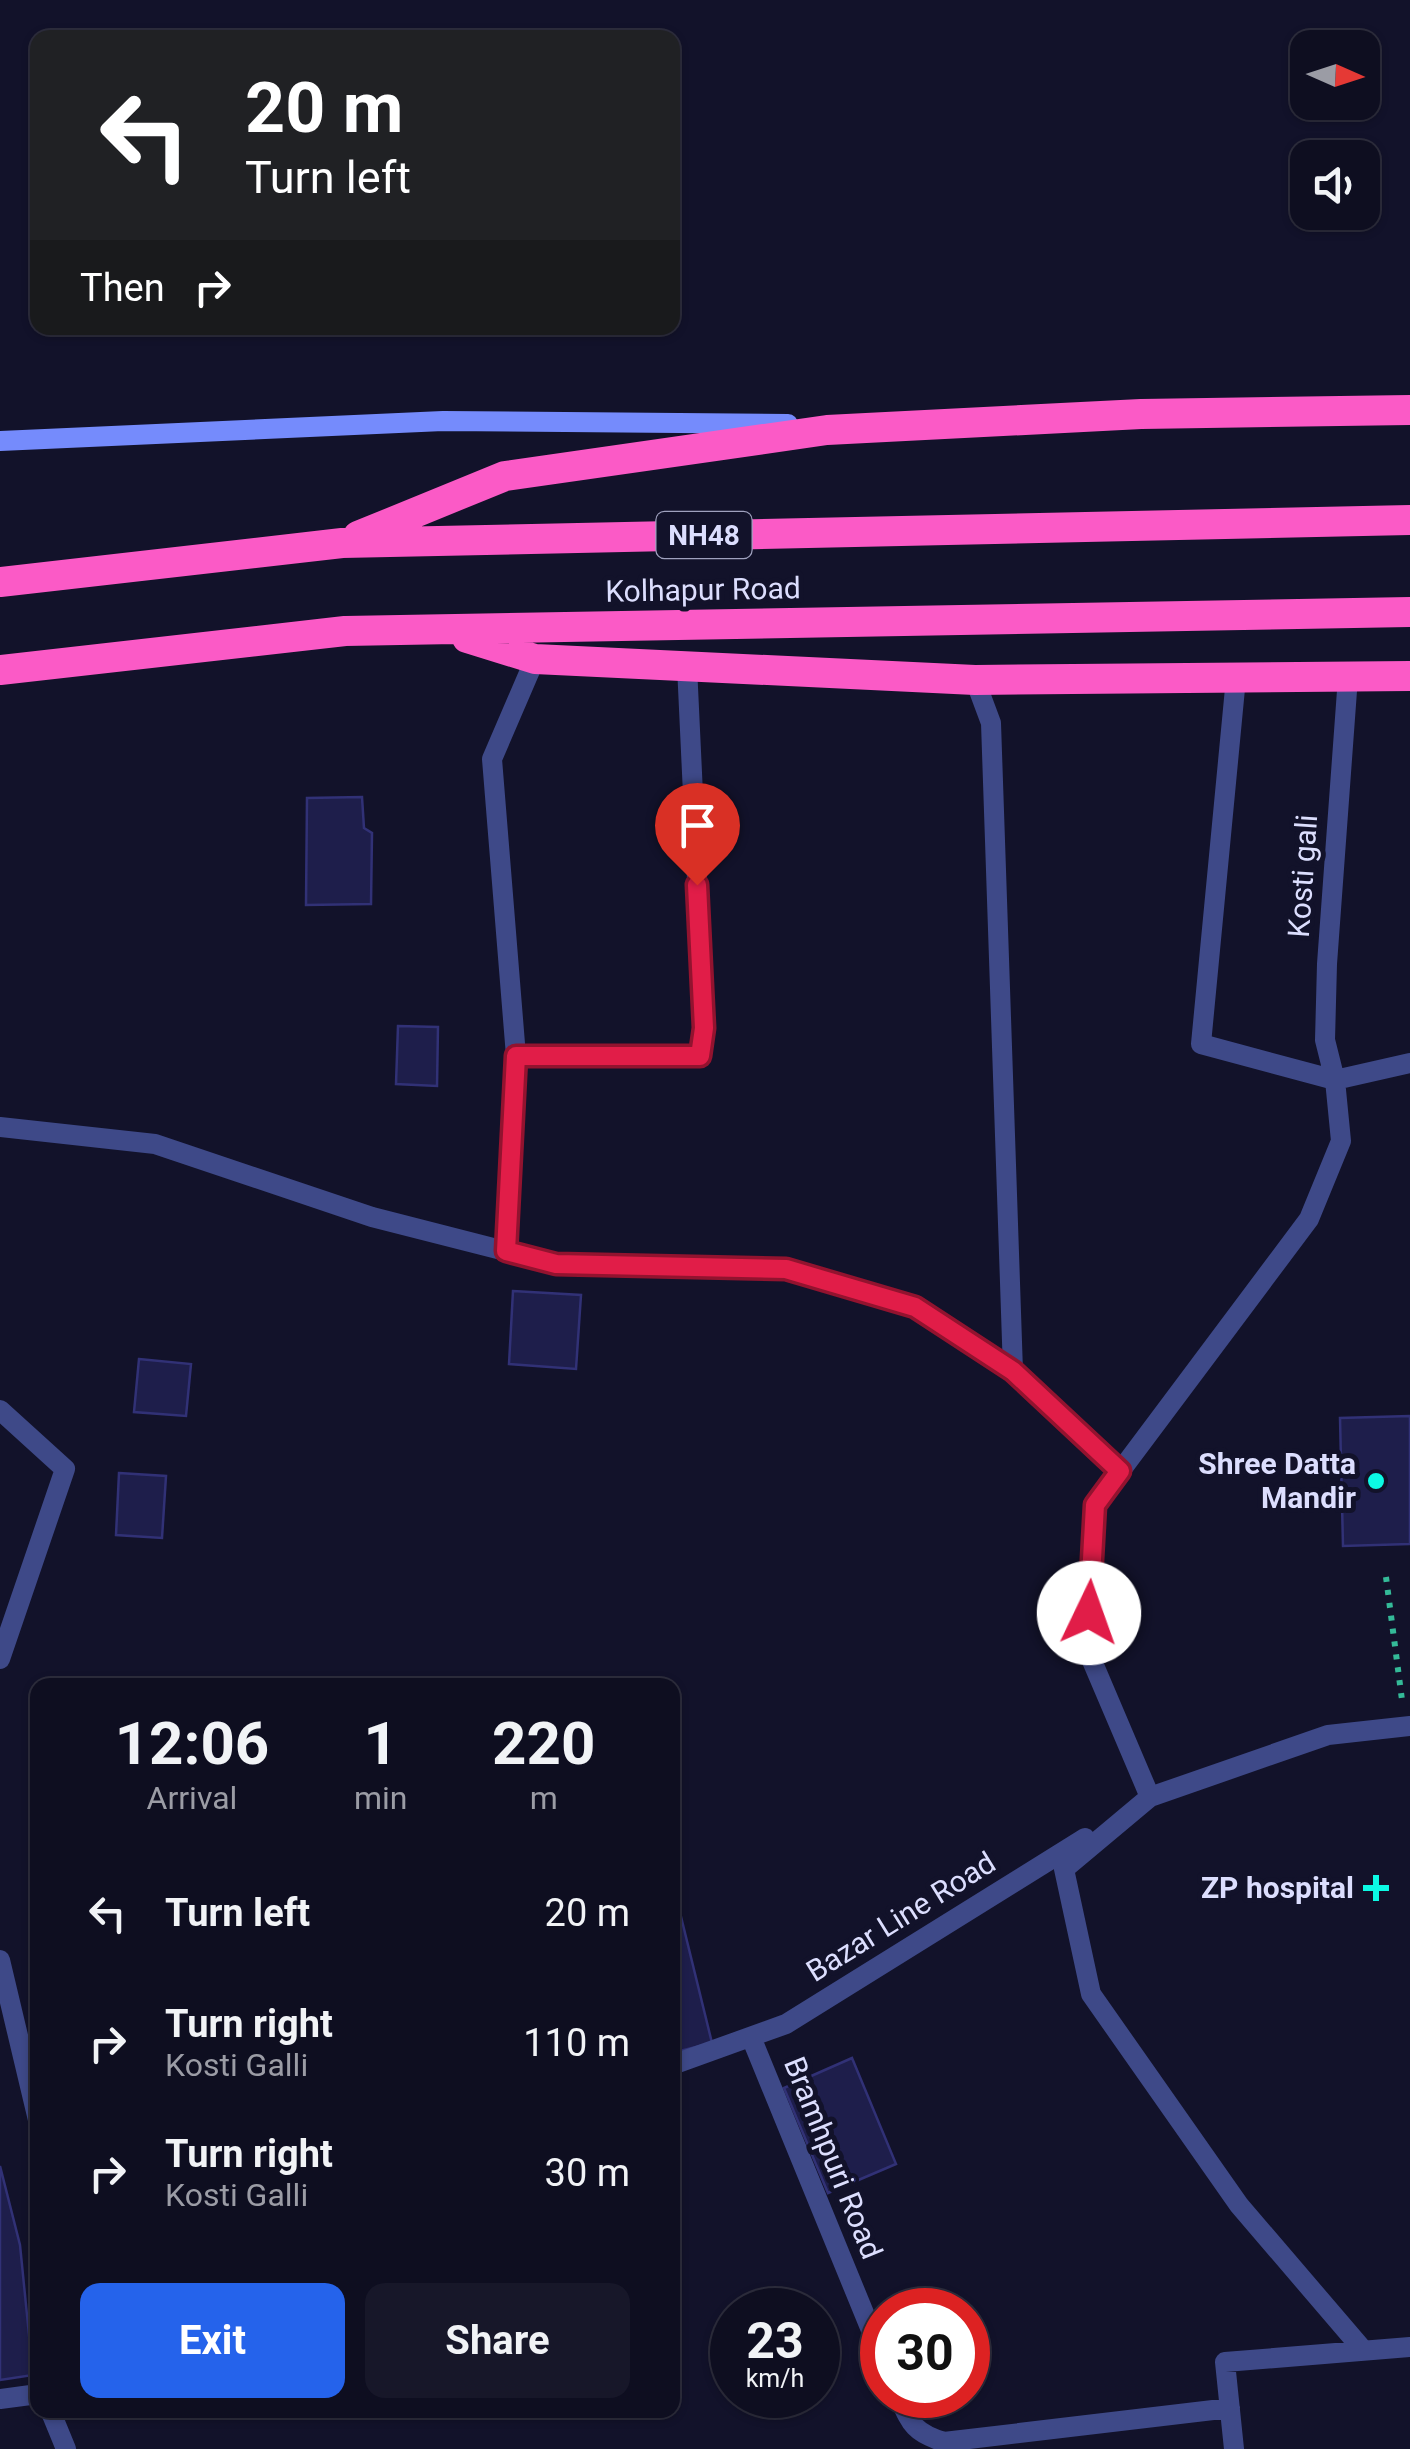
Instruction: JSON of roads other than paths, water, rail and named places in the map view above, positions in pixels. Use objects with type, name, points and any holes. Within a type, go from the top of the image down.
[{"type":"highway","points":[[342,543],[505,476],[827,430],[1140,414],[1410,410]]},
{"type":"highway","name":"NH48","points":[[0,582],[342,543],[1410,520]]},
{"type":"highway","name":"Kolhapur Road","points":[[0,670],[346,631],[1410,612]]},
{"type":"highway","points":[[440,629],[535,659],[975,680],[1410,676]]},
{"type":"street","points":[[0,441],[443,421],[910,426]]},
{"type":"street","points":[[506,1251],[516,1056],[492,759],[535,659]]},
{"type":"street","points":[[516,1056],[700,1056],[704,1028],[686,666]]},
{"type":"street","name":"Kosti gali","points":[[1150,1797],[1088,1649],[1095,1505],[1309,1220],[1341,1141],[1335,1080],[1326,1040],[1327,964],[1348,677]]},
{"type":"street","points":[[1236,678],[1201,1044],[1335,1080],[1410,1062]]},
{"type":"street","points":[[975,680],[991,724],[1013,1371]]},
{"type":"street","points":[[0,1127],[155,1144],[372,1216],[556,1264],[786,1269],[915,1307],[1013,1371],[1120,1471]]},
{"type":"street","points":[[0,1410],[64,1469],[0,1660]]},
{"type":"street","points":[[1364,2350],[1239,2205],[1090,1994],[1064,1870],[1150,1797],[1328,1735],[1408,1726]]},
{"type":"street","name":"Bazar Line Road","points":[[680,2062],[786,2024],[1150,1797]]},
{"type":"street","points":[[0,1960],[30,2086]]},
{"type":"street","name":"Bramhpuri Road","points":[[751,2037],[860,2304]]},
{"type":"street","points":[[1234,2449],[1225,2362],[1410,2347]]},
{"type":"street","points":[[0,2399],[30,2395]]},
{"type":"street","points":[[908,2418],[920,2434],[944,2442],[1230,2408]]},
{"type":"street","points":[[53,2418],[66,2449]]},
{"type":"place","name":"Shree Datta Mandir","points":[[1376,1481]]},
{"type":"place","name":"ZP hospital","points":[[1376,1888]]}]
